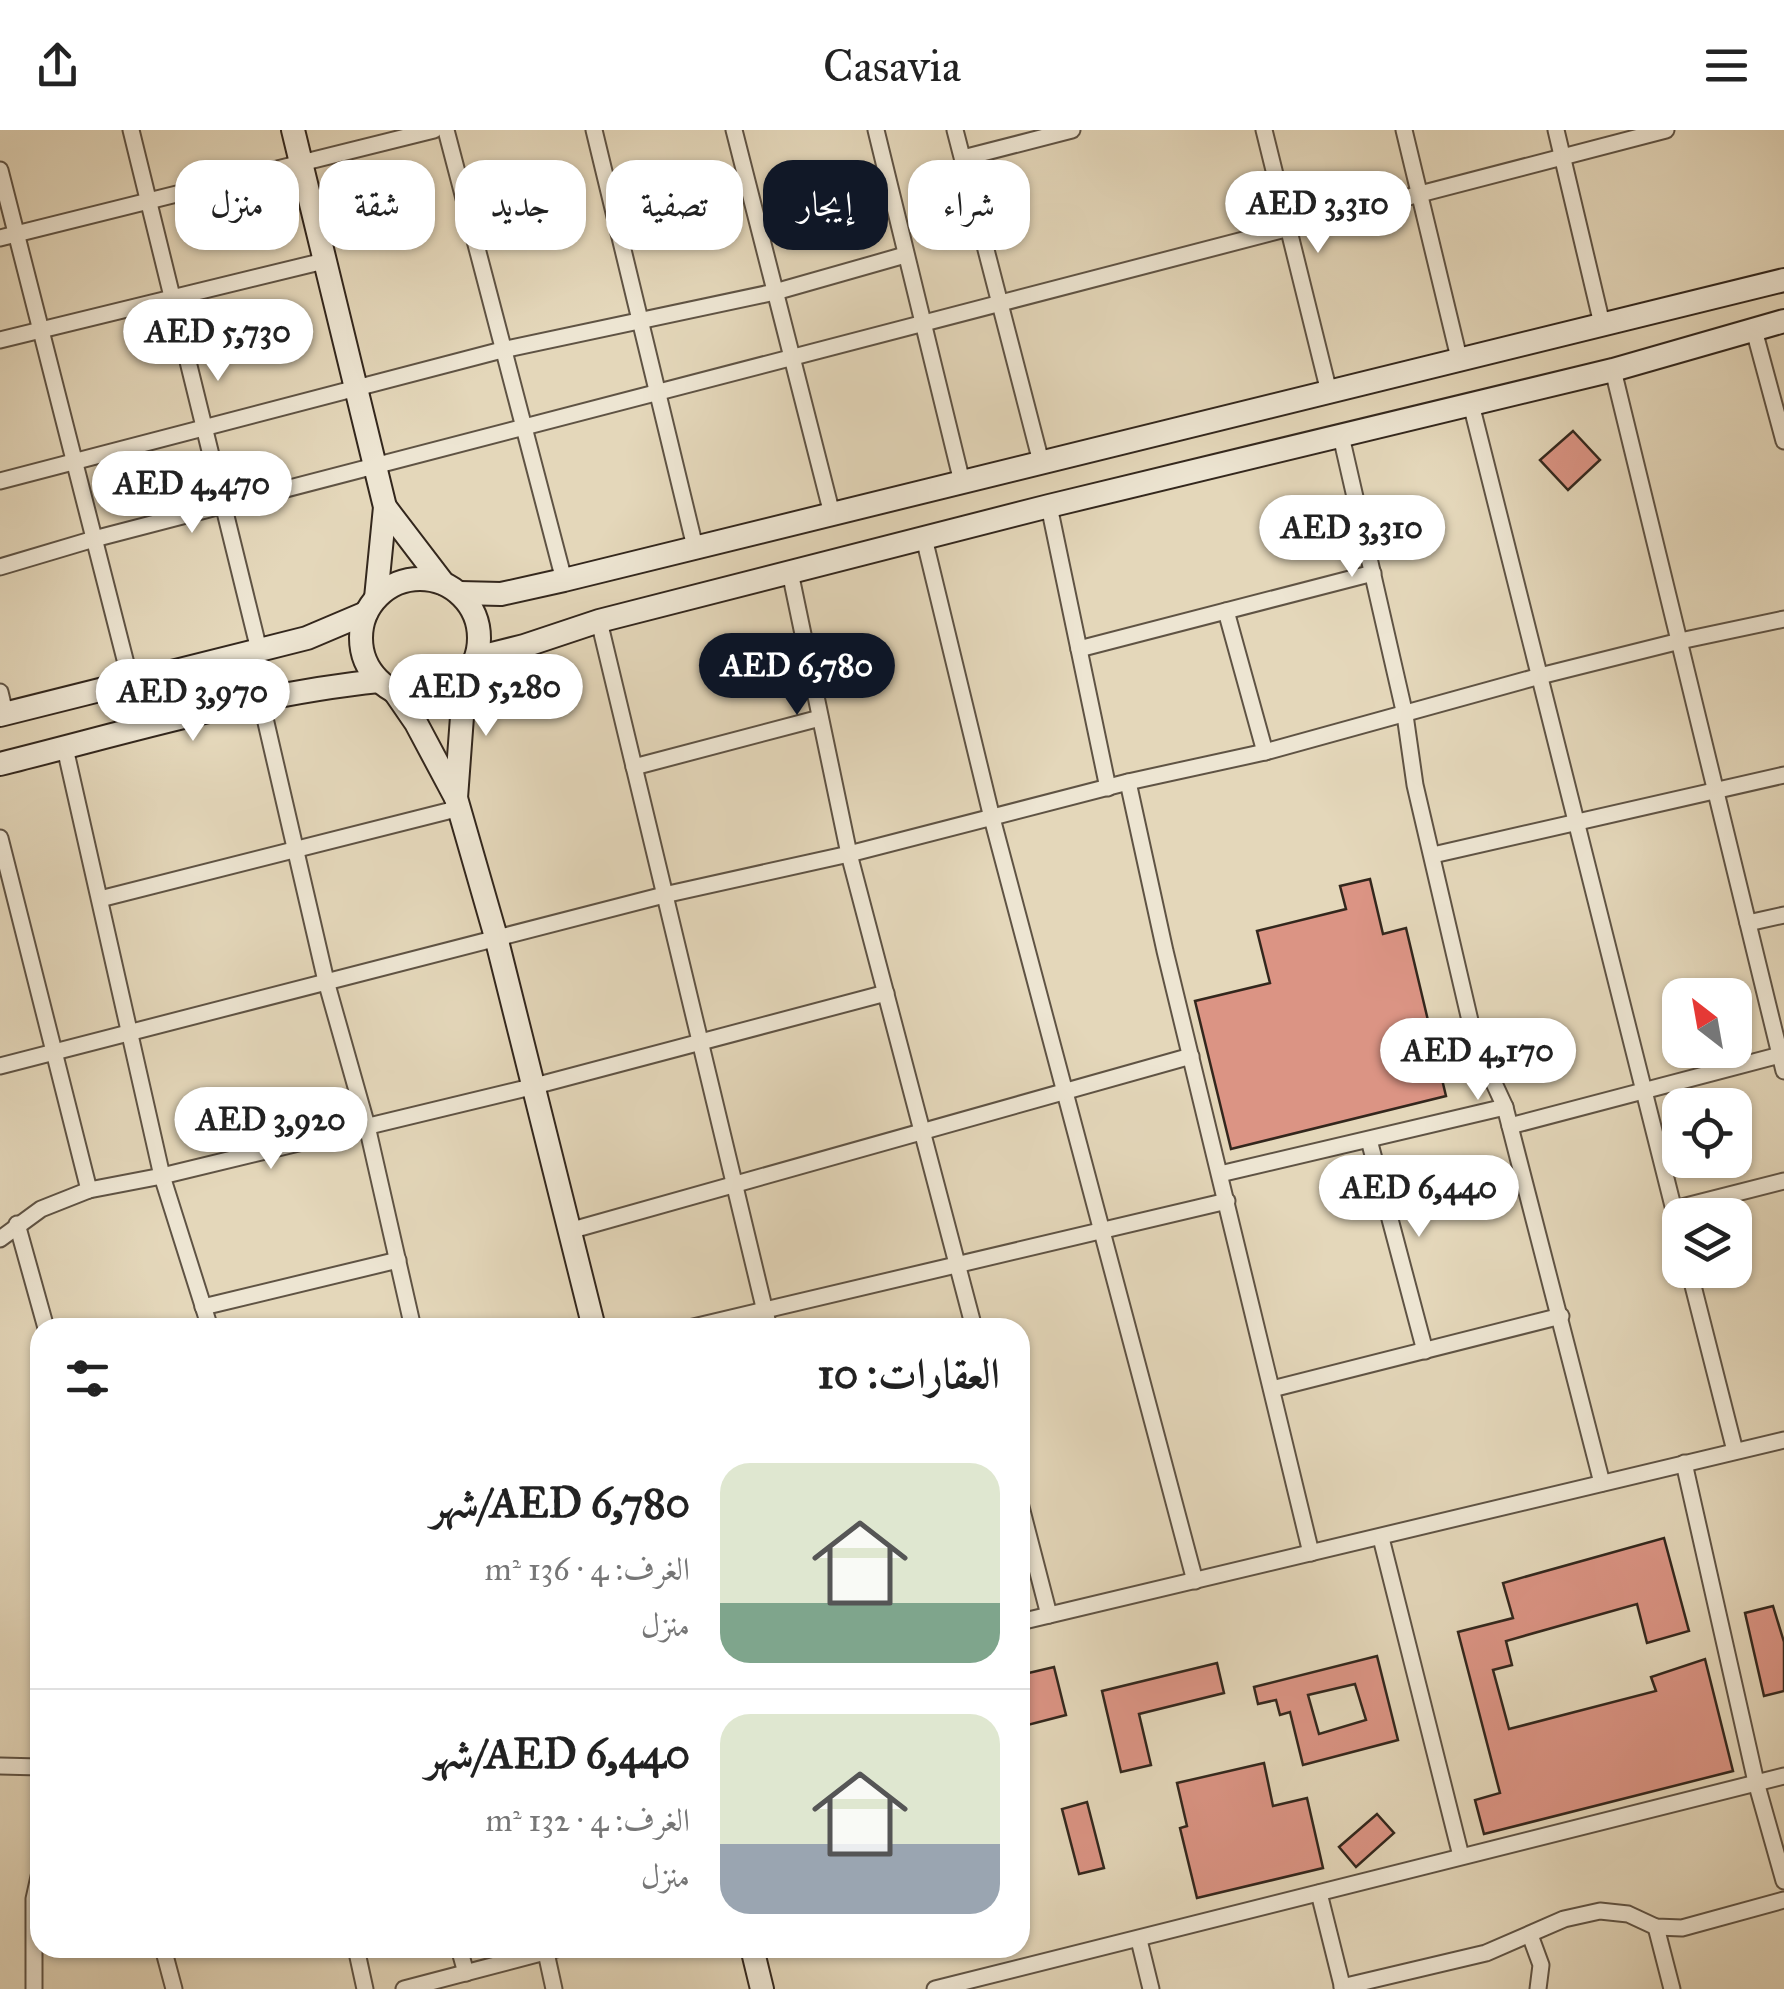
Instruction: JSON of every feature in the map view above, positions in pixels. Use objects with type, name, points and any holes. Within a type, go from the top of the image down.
[{"type":"main road","points":[[293,130],[385,507],[361,649],[368,666],[416,723],[458,803],[496,937],[591,1318]]},
{"type":"main road","points":[[2,707],[131,682],[307,638],[371,605],[390,586],[408,580],[426,578],[451,588],[502,594],[1784,280]]},
{"type":"main road","points":[[0,764],[328,686],[387,686],[413,696],[432,696],[450,688],[470,667],[599,622],[1048,506],[1613,370],[1784,321]]},
{"type":"main road","points":[[385,507],[471,607],[478,623],[470,667],[458,803]]},
{"type":"main road","points":[[754,1958],[762,1989]]},
{"type":"street","points":[[131,130],[259,650]]},
{"type":"street","points":[[8,236],[434,130]]},
{"type":"street","points":[[446,130],[564,580]]},
{"type":"street","points":[[594,130],[695,548]]},
{"type":"street","points":[[734,130],[832,514]]},
{"type":"street","points":[[876,130],[962,482]]},
{"type":"street","points":[[955,130],[1041,462]]},
{"type":"street","points":[[962,158],[1072,130]]},
{"type":"street","points":[[1264,130],[1328,392]]},
{"type":"street","points":[[1404,130],[1459,358]]},
{"type":"street","points":[[1556,130],[1602,324]]},
{"type":"street","points":[[0,567],[94,539],[1666,130]]},
{"type":"street","points":[[0,170],[8,236],[41,330],[131,682]]},
{"type":"street","points":[[0,481],[502,350],[775,292],[905,255]]},
{"type":"street","points":[[0,340],[324,261]]},
{"type":"street","points":[[1754,330],[1784,441]]},
{"type":"street","points":[[1510,1126],[1644,1090],[1783,1060],[1613,370]]},
{"type":"street","points":[[1471,404],[1671,1198]]},
{"type":"street","points":[[1341,436],[1406,715],[1416,785],[1475,1042],[1505,1107],[1602,1483]]},
{"type":"street","points":[[1048,506],[1108,788]]},
{"type":"street","points":[[924,538],[992,818],[1195,1581]]},
{"type":"street","points":[[790,572],[849,854],[971,1318]]},
{"type":"street","points":[[1079,649],[1373,573]]},
{"type":"street","points":[[1226,611],[1265,752]]},
{"type":"street","points":[[0,1066],[664,895],[1265,752],[1680,640],[1784,619]]},
{"type":"street","points":[[599,622],[767,1318]]},
{"type":"street","points":[[260,700],[411,1318]]},
{"type":"street","points":[[634,767],[820,718]]},
{"type":"street","points":[[65,748],[162,1176],[207,1318]]},
{"type":"street","points":[[1433,855],[1784,775]]},
{"type":"street","points":[[1128,782],[1311,1553]]},
{"type":"street","points":[[100,899],[295,850],[458,803]]},
{"type":"street","points":[[0,838],[90,1190]]},
{"type":"street","points":[[1748,924],[1784,915]]},
{"type":"street","points":[[0,1239],[41,1209],[90,1190],[531,1087],[886,994]]},
{"type":"street","points":[[569,1231],[1191,1056]]},
{"type":"street","points":[[1220,1174],[1505,1107]]},
{"type":"street","points":[[1369,1140],[1425,1351]]},
{"type":"street","points":[[1716,1198],[1784,1180]]},
{"type":"street","points":[[731,1318],[1227,1201]]},
{"type":"street","points":[[17,1224],[43,1318]]},
{"type":"street","points":[[203,1307],[398,1260]]},
{"type":"street","points":[[1694,1288],[1735,1451]]},
{"type":"street","points":[[1272,1389],[1561,1316]]},
{"type":"street","points":[[1030,1620],[1784,1440]]},
{"type":"street","points":[[1684,1463],[1756,1782],[1784,1880]]},
{"type":"street","points":[[1382,1538],[1461,1856]]},
{"type":"street","points":[[1030,1541],[1050,1615]]},
{"type":"street","points":[[0,1766],[30,1767]]},
{"type":"street","points":[[935,1989],[1784,1776]]},
{"type":"street","points":[[1319,1893],[1343,1988],[1486,1953],[1564,1919],[1600,1911],[1628,1914],[1656,1927],[1682,1928],[1784,1900]]},
{"type":"street","points":[[1656,1927],[1672,1989]]},
{"type":"street","points":[[1530,1935],[1541,1965],[1538,1989]]},
{"type":"street","points":[[1140,1940],[1151,1989]]},
{"type":"street","points":[[34,1958],[34,1989]]},
{"type":"street","points":[[166,1958],[174,1989]]},
{"type":"street","points":[[358,1958],[365,1989]]},
{"type":"street","points":[[462,1958],[466,1972]]},
{"type":"street","points":[[404,1989],[517,1958]]},
{"type":"street","points":[[551,1958],[554,1989]]},
{"type":"building","points":[[1573,431],[1600,460],[1568,490],[1540,460]]},
{"type":"building","points":[[1370,879],[1383,934],[1406,928],[1446,1096],[1231,1149],[1195,1001],[1270,983],[1257,931],[1346,909],[1340,886]]},
{"type":"building","points":[[1664,1538],[1689,1631],[1647,1643],[1637,1604],[1506,1641],[1512,1665],[1493,1670],[1509,1729],[1656,1691],[1651,1677],[1705,1659],[1733,1771],[1484,1834],[1475,1800],[1500,1793],[1458,1632],[1513,1618],[1503,1583]]},
{"type":"building","points":[[1773,1606],[1784,1642],[1784,1691],[1764,1696],[1745,1613]]},
{"type":"building","points":[[1377,1656],[1398,1740],[1303,1765],[1290,1712],[1280,1715],[1276,1700],[1258,1704],[1254,1687]],"holes":[[[1355,1684],[1366,1720],[1319,1734],[1308,1695]]]},
{"type":"building","points":[[1217,1663],[1224,1693],[1139,1714],[1151,1765],[1121,1772],[1102,1691]]},
{"type":"building","points":[[1054,1667],[1066,1715],[1030,1724],[1030,1673]]},
{"type":"building","points":[[1264,1763],[1273,1806],[1307,1798],[1323,1868],[1197,1898],[1180,1828],[1187,1826],[1177,1783]]},
{"type":"building","points":[[1087,1802],[1104,1868],[1079,1874],[1062,1809]]},
{"type":"building","points":[[1377,1814],[1394,1833],[1356,1867],[1339,1847]]}]
